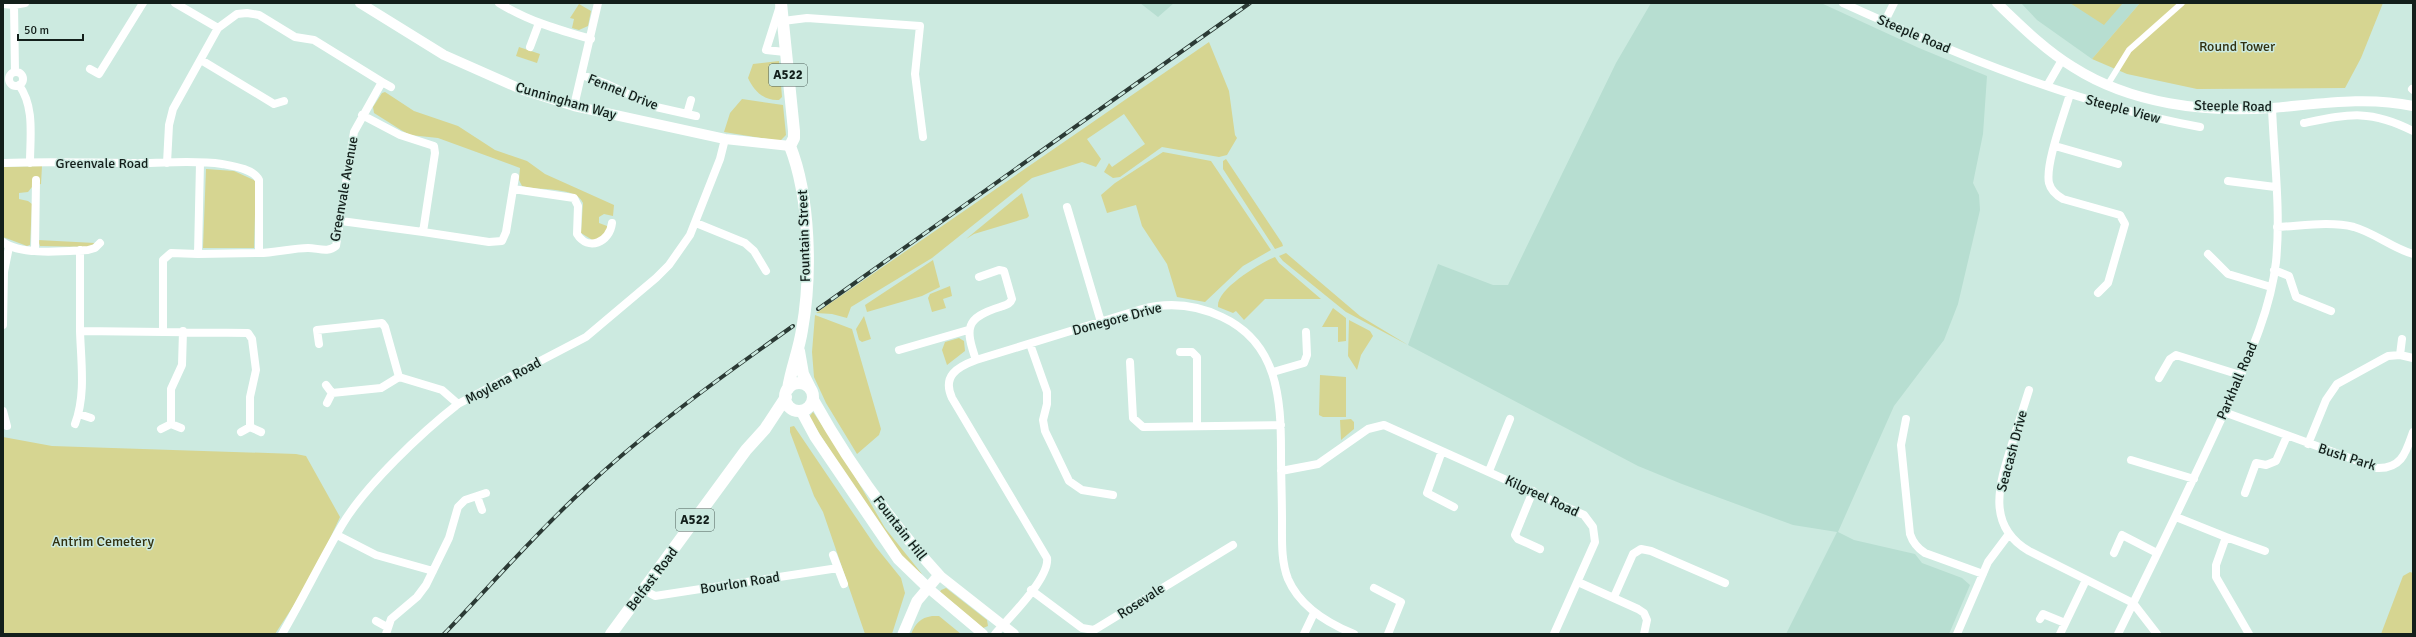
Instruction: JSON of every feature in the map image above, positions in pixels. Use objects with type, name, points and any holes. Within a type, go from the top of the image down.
[{"type":"main road","name":"Fountain Street","points":[[781,3],[794,131],[794,138],[790,146],[802,184],[805,207],[806,281],[803,328],[790,374],[787,393]]},
{"type":"main road","name":"Fountain Street","points":[[798,350],[803,374],[811,393]]},
{"type":"main road","points":[[799,411],[790,407],[787,393],[798,384],[811,393]]},
{"type":"main road","name":"Belfast Road","points":[[611,634],[746,450],[765,430],[787,393]]},
{"type":"main road","name":"A522","points":[[799,411],[810,406],[811,393]]},
{"type":"main road","name":"Fountain Hill","points":[[811,393],[865,482],[898,528],[939,575]]},
{"type":"main road","name":"Fountain Hill","points":[[799,411],[898,559],[927,587]]},
{"type":"main road","name":"Belfast Road","points":[[765,430],[799,411]]},
{"type":"main road","points":[[902,634],[917,601],[927,587],[939,575]]},
{"type":"street","points":[[3,4],[14,5],[25,3]]},
{"type":"street","points":[[90,69],[99,74],[143,3]]},
{"type":"street","points":[[175,3],[218,28]]},
{"type":"street","name":"Cunningham Way","points":[[360,3],[444,55],[523,90],[574,106],[725,139],[790,146]]},
{"type":"street","points":[[499,3],[516,14],[538,23],[591,39]]},
{"type":"street","points":[[574,106],[591,39],[598,3]]},
{"type":"street","name":"Fountain Street","points":[[781,3],[766,50],[785,52]]},
{"type":"street","name":"Steeple Road","points":[[1843,3],[1938,45],[2047,86]]},
{"type":"street","points":[[1884,21],[1894,3]]},
{"type":"street","name":"Steeple Road","points":[[1997,3],[2025,30],[2062,60],[2108,84],[2151,100],[2174,104],[2220,108],[2272,108],[2367,101],[2413,106]]},
{"type":"street","points":[[2108,84],[2128,50],[2182,3]]},
{"type":"street","points":[[14,5],[15,72]]},
{"type":"street","points":[[166,163],[170,118],[218,28],[237,14],[247,13],[259,15],[295,37],[314,40],[391,88]]},
{"type":"street","points":[[782,21],[808,18],[920,26],[915,74],[923,136]]},
{"type":"street","points":[[530,47],[538,23]]},
{"type":"street","points":[[201,60],[274,104],[284,101]]},
{"type":"street","points":[[2047,86],[2062,60]]},
{"type":"street","points":[[15,72],[6,80],[13,85],[20,85]]},
{"type":"street","points":[[15,72],[22,77],[20,85],[26,94],[29,111],[30,163]]},
{"type":"street","name":"Fennel Drive","points":[[582,75],[607,84],[656,107],[692,115],[690,100]]},
{"type":"street","name":"Greenvale Avenue","points":[[258,253],[277,253],[302,248],[332,249],[337,244],[350,150],[354,132],[362,115],[382,82]]},
{"type":"street","name":"Steeple View","points":[[2047,86],[2142,116],[2200,127]]},
{"type":"street","points":[[2070,94],[2048,173],[2049,183],[2053,192],[2063,199],[2120,215],[2125,225],[2108,283],[2098,293]]},
{"type":"street","name":"Parkhall Road","points":[[2118,634],[2176,517],[2224,412],[2256,338],[2271,287],[2274,270],[2277,227],[2272,108]]},
{"type":"street","points":[[362,115],[400,135],[434,146],[435,153],[423,232]]},
{"type":"street","points":[[2304,123],[2345,116],[2369,115],[2384,118],[2413,131]]},
{"type":"street","name":"Moylena Road","points":[[282,634],[349,514],[381,477],[439,419],[458,404],[586,337],[669,265],[684,246],[696,222],[725,139]]},
{"type":"street","points":[[2055,146],[2118,164]]},
{"type":"street","name":"Greenvale Road","points":[[3,163],[200,163],[236,167],[258,178],[261,187],[258,253]]},
{"type":"street","points":[[198,254],[200,163]]},
{"type":"street","points":[[341,221],[500,242],[506,232],[515,176]]},
{"type":"street","points":[[36,180],[36,250]]},
{"type":"street","points":[[2228,181],[2275,187]]},
{"type":"street","points":[[514,189],[574,198],[578,206],[577,234],[587,242],[596,243],[605,240],[610,234],[612,223]]},
{"type":"street","points":[[1067,207],[1101,322]]},
{"type":"street","points":[[696,222],[748,244],[766,271]]},
{"type":"street","points":[[2277,227],[2319,225],[2352,227],[2413,254]]},
{"type":"street","points":[[3,325],[3,284],[6,244],[36,250],[80,250],[95,248],[100,243]]},
{"type":"street","points":[[75,424],[79,414],[82,390],[80,250]]},
{"type":"street","points":[[163,331],[163,260],[171,254],[258,253]]},
{"type":"street","points":[[2208,254],[2228,274],[2271,287]]},
{"type":"street","points":[[899,350],[968,330],[977,317],[1008,304],[1012,299],[1004,271],[1000,270],[979,277]]},
{"type":"street","points":[[2274,270],[2288,276],[2296,297],[2331,311]]},
{"type":"street","name":"Donegore Drive","points":[[995,634],[1032,590],[1048,564],[1046,554],[949,391],[949,380],[952,372],[962,365],[976,360],[1101,322],[1159,305],[1176,305],[1204,310],[1227,319],[1245,332],[1261,351],[1273,372],[1280,399],[1284,563],[1291,585],[1314,613],[1354,634]]},
{"type":"street","points":[[319,344],[317,330],[382,323],[385,327],[399,377]]},
{"type":"street","points":[[968,330],[976,360]]},
{"type":"street","points":[[80,331],[243,331],[251,336],[256,370],[250,397],[250,428]]},
{"type":"street","points":[[171,424],[171,389],[182,365],[183,331]]},
{"type":"street","points":[[1273,372],[1304,363],[1307,354],[1306,332]]},
{"type":"street","points":[[2400,355],[2402,339]]},
{"type":"street","points":[[1030,344],[1047,392],[1047,404],[1043,420],[1045,431],[1069,481],[1079,489],[1114,495]]},
{"type":"street","points":[[1180,352],[1194,353],[1197,357],[1197,426]]},
{"type":"street","points":[[2159,378],[2170,359],[2176,355],[2240,375]]},
{"type":"street","name":"Bush Park","points":[[2308,444],[2318,418],[2335,386],[2384,358],[2400,355],[2413,358]]},
{"type":"street","points":[[1130,362],[1132,413],[1139,425],[1143,427],[1281,425]]},
{"type":"street","points":[[332,393],[381,388],[399,377],[442,390],[458,404]]},
{"type":"street","points":[[326,385],[332,393]]},
{"type":"street","name":"Seacash Drive","points":[[2029,390],[2000,484],[2000,510],[2009,534],[2024,548],[2133,604]]},
{"type":"street","points":[[327,403],[332,393]]},
{"type":"street","name":"Bush Park","points":[[2224,412],[2370,466],[2389,468],[2396,465],[2403,458],[2413,432]]},
{"type":"street","points":[[79,414],[91,418]]},
{"type":"street","points":[[3,416],[7,426]]},
{"type":"street","name":"Kilgreel Road","points":[[1489,471],[1510,419]]},
{"type":"street","points":[[1906,419],[1901,445],[1910,534],[1913,542],[1925,553],[1983,574]]},
{"type":"street","points":[[161,429],[171,424],[182,428]]},
{"type":"street","name":"Kilgreel Road","points":[[1281,471],[1318,464],[1368,429],[1379,425],[1393,428],[1579,512],[1591,522],[1595,531],[1594,542],[1578,582],[1554,634]]},
{"type":"street","points":[[241,432],[250,428],[261,432]]},
{"type":"street","points":[[2245,493],[2256,463],[2266,465],[2276,461],[2287,436]]},
{"type":"street","points":[[1442,450],[1427,493],[1454,507]]},
{"type":"street","points":[[2131,460],[2194,479]]},
{"type":"street","points":[[1533,491],[1515,536],[1540,549]]},
{"type":"street","points":[[376,621],[387,630],[393,616],[421,593],[449,538],[458,507],[465,500],[486,493]]},
{"type":"street","points":[[477,496],[482,510]]},
{"type":"street","points":[[2176,517],[2266,551]]},
{"type":"street","points":[[1957,634],[1990,557],[2009,534]]},
{"type":"street","points":[[337,535],[376,555],[433,571]]},
{"type":"street","points":[[2114,554],[2122,535],[2157,553]]},
{"type":"street","points":[[2226,537],[2216,566],[2216,577],[2249,634]]},
{"type":"street","name":"Rosevale","points":[[1032,590],[1082,628],[1094,630],[1233,545]]},
{"type":"street","points":[[1614,597],[1633,554],[1641,549],[1652,550],[1725,583]]},
{"type":"street","points":[[833,555],[844,584]]},
{"type":"street","name":"Bourlon Road","points":[[644,590],[655,596],[838,568]]},
{"type":"street","name":"Fountain Hill","points":[[939,575],[1014,634]]},
{"type":"street","points":[[2060,634],[2086,580]]},
{"type":"street","points":[[1578,582],[1614,597],[1644,613],[1647,624],[1644,634]]},
{"type":"street","name":"Fountain Hill","points":[[927,587],[983,634]]},
{"type":"street","points":[[1374,588],[1401,602],[1388,634]]},
{"type":"street","points":[[2133,604],[2158,634]]},
{"type":"street","points":[[1304,634],[1314,613]]},
{"type":"street","points":[[2040,619],[2043,614],[2064,623]]},
{"type":"shaded area","points":[[1140,3],[1174,3],[1158,17]]},
{"type":"shaded area","points":[[1651,3],[1821,3],[1919,48],[1987,76],[1983,134],[1973,183],[1979,195],[1980,210],[1958,304],[1944,340],[1894,406],[1838,532],[1854,540],[1915,554],[1922,563],[1962,578],[1970,585],[1949,634],[1786,634],[1837,532],[1793,525],[1638,466],[1408,345],[1438,264],[1493,285],[1508,285],[1616,63]]},
{"type":"shaded area","points":[[2021,3],[2140,3],[2092,59],[2037,20]]},
{"type":"green space","points":[[2070,3],[2123,3],[2104,25]]},
{"type":"green space","name":"Round Tower","points":[[2140,3],[2383,3],[2361,58],[2345,88],[2197,89],[2127,74],[2092,59]]},
{"type":"green space","points":[[579,4],[591,11],[588,26],[579,30],[572,28],[574,19],[570,18]]},
{"type":"green space","points":[[1209,42],[1229,91],[1235,135],[1237,138],[1227,155],[1219,157],[1162,147],[1120,177],[1113,178],[1104,172],[1109,163],[1112,167],[1145,144],[1124,114],[1087,139],[1101,159],[1096,167],[1082,162],[1032,178],[932,258],[851,307],[847,318],[832,314],[816,313]]},
{"type":"green space","points":[[519,47],[540,54],[537,63],[516,56]]},
{"type":"green space","points":[[779,61],[782,97],[779,100],[774,100],[764,97],[756,91],[748,78],[753,64]]},
{"type":"green space","points":[[385,92],[414,111],[458,126],[495,150],[527,161],[545,174],[614,205],[613,216],[604,214],[599,217],[599,223],[607,226],[608,233],[594,241],[581,233],[583,203],[573,194],[565,191],[522,186],[519,180],[520,168],[438,138],[410,135],[374,113],[373,107],[382,93]]},
{"type":"green space","points":[[742,99],[783,105],[786,135],[780,141],[724,132],[730,113]]},
{"type":"green space","points":[[1163,152],[1211,161],[1271,250],[1243,266],[1205,302],[1177,297],[1167,264],[1142,226],[1136,205],[1107,213],[1101,195],[1115,183]]},
{"type":"green space","points":[[1226,159],[1283,246],[1275,249],[1223,169],[1223,161]]},
{"type":"green space","points":[[42,166],[41,184],[32,187],[28,192],[19,193],[19,199],[28,201],[32,204],[30,245],[27,246],[3,237],[3,167]]},
{"type":"green space","points":[[206,169],[234,171],[256,181],[254,248],[203,248]]},
{"type":"green space","points":[[1022,193],[1029,216],[1027,218],[974,234],[966,239]]},
{"type":"green space","points":[[38,240],[95,243],[89,247],[40,246]]},
{"type":"green space","points":[[1286,253],[1360,316],[1408,345],[1346,312],[1283,261],[1279,256]]},
{"type":"green space","points":[[1275,257],[1279,263],[1321,299],[1265,299],[1244,320],[1236,311],[1233,313],[1218,307],[1219,300],[1231,285],[1250,271]]},
{"type":"green space","points":[[933,260],[940,287],[922,296],[867,312],[865,305]]},
{"type":"green space","points":[[950,286],[952,296],[943,299],[946,308],[932,312],[928,298],[930,294]]},
{"type":"green space","points":[[1333,308],[1346,318],[1346,341],[1338,342],[1338,327],[1322,327]]},
{"type":"green space","points":[[815,315],[852,329],[881,429],[879,435],[857,454],[826,403],[814,377],[812,352]]},
{"type":"green space","points":[[864,316],[871,339],[862,342],[859,340],[856,329]]},
{"type":"green space","points":[[1349,320],[1370,331],[1373,336],[1361,355],[1357,370],[1348,356]]},
{"type":"green space","points":[[959,338],[964,341],[965,351],[947,365],[942,350],[945,342]]},
{"type":"green space","points":[[1320,375],[1346,377],[1346,417],[1323,417],[1319,415]]},
{"type":"green space","points":[[813,412],[843,456],[885,528],[922,574],[897,550],[864,503],[809,417]]},
{"type":"green space","points":[[1351,419],[1354,422],[1354,429],[1341,440],[1340,420]]},
{"type":"green space","points":[[794,426],[876,547],[901,578],[905,593],[892,634],[865,634],[823,512],[814,496],[790,432],[790,427]]},
{"type":"green space","name":"Antrim Cemetery","points":[[3,437],[52,446],[296,454],[306,456],[340,517],[311,579],[275,634],[3,634]]},
{"type":"green space","points":[[2410,572],[2413,573],[2413,634],[2381,634],[2403,576]]},
{"type":"green space","points":[[946,588],[987,620],[988,626],[983,628],[940,592]]},
{"type":"green space","points":[[939,616],[961,634],[911,634],[919,622],[924,618]]},
{"type":"railway","points":[[818,309],[1250,3]]},
{"type":"railway","points":[[444,634],[512,561],[583,490],[633,446],[685,404],[793,326]]}]
